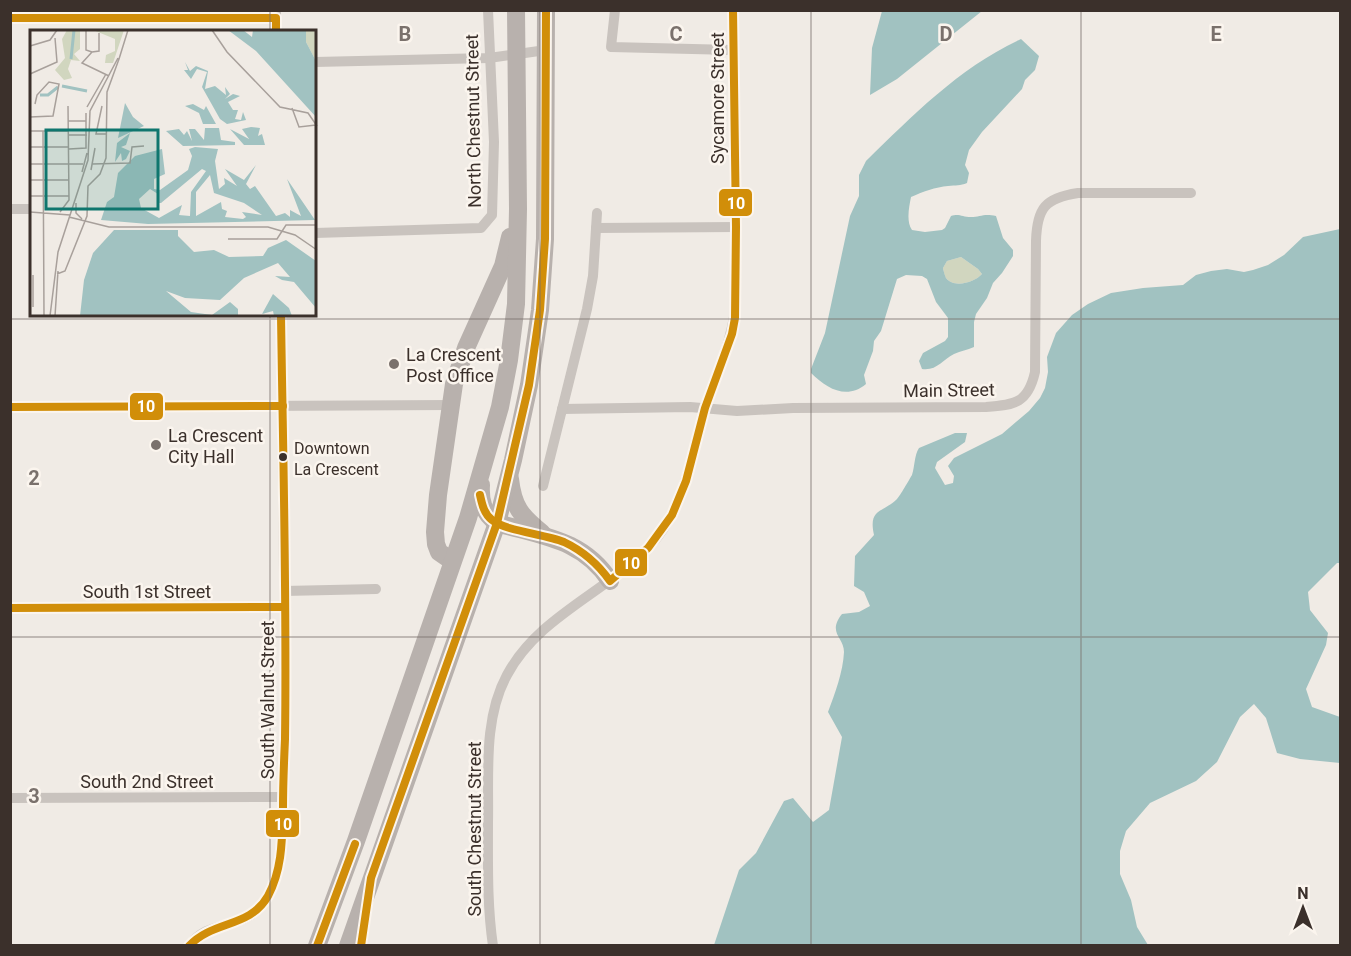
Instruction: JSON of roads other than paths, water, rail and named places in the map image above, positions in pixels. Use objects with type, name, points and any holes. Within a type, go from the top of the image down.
[{"type":"main road","points":[[317,945],[356,841],[468,518],[500,406],[513,331],[516,283],[518,165],[516,10]]},
{"type":"main road","points":[[348,945],[496,523],[510,475],[530,385],[542,288],[546,206],[546,10]]},
{"type":"main road","points":[[452,561],[439,552],[435,532],[454,384],[463,356],[503,266],[510,232],[518,165]]},
{"type":"main road","points":[[481,472],[480,493],[484,511],[496,523],[543,534],[567,543],[591,558],[610,581]]},
{"type":"main road","points":[[510,475],[513,497],[521,515],[543,534]]},
{"type":"main road","points":[[361,945],[371,878]]},
{"type":"street","name":"North Chestnut Street","points":[[316,232],[482,228],[492,215],[494,142],[488,10]]},
{"type":"street","points":[[615,10],[611,47],[733,50]]},
{"type":"street","name":"Sycamore Street","points":[[610,581],[648,548],[672,515],[686,481],[705,408],[732,334],[735,318],[736,227],[733,10]]},
{"type":"street","points":[[10,18],[276,14],[276,30]]},
{"type":"street","points":[[316,62],[489,58],[546,50]]},
{"type":"street","name":"Main Street","points":[[562,409],[705,408],[737,411],[793,408],[986,407],[1015,403],[1022,400],[1029,391],[1035,372],[1036,222],[1040,211],[1049,201],[1078,193],[1191,193]]},
{"type":"street","points":[[10,209],[30,209]]},
{"type":"street","points":[[543,486],[577,353],[591,287],[597,213]]},
{"type":"street","points":[[596,228],[736,227]]},
{"type":"street","name":"South Walnut Street","points":[[189,945],[209,929],[245,920],[259,909],[267,899],[279,867],[283,797],[284,607],[281,316]]},
{"type":"street","points":[[10,407],[451,405]]},
{"type":"street","name":"South Chestnut Street","points":[[493,945],[488,907],[489,750],[497,702],[506,677],[520,652],[541,630],[610,581]]},
{"type":"street","points":[[284,591],[376,590]]},
{"type":"street","name":"South 1st Street","points":[[10,608],[284,607]]},
{"type":"street","name":"South 2nd Street","points":[[10,798],[283,797]]},
{"type":"water","points":[[882,10],[982,11],[897,79],[870,95],[872,48]]},
{"type":"water","points":[[1021,39],[1039,56],[1035,70],[1025,80],[1022,89],[982,132],[969,150],[965,165],[969,173],[967,183],[934,189],[911,197],[909,210],[909,223],[912,230],[925,232],[942,230],[954,215],[996,216],[1003,238],[1013,250],[1013,256],[993,283],[987,298],[976,314],[974,347],[954,354],[936,367],[922,369],[919,361],[923,353],[948,337],[948,318],[936,302],[927,279],[922,276],[906,275],[897,279],[881,331],[874,341],[873,351],[864,375],[866,384],[859,389],[844,392],[830,388],[811,373],[811,369],[825,333],[850,216],[859,196],[859,175],[866,161],[938,93],[999,50]],"holes":[[[961,257],[982,274],[979,277],[959,284],[946,278],[943,268],[947,261]]]},
{"type":"water","points":[[1340,229],[1340,563],[1337,563],[1308,592],[1310,610],[1328,633],[1326,645],[1306,689],[1312,707],[1340,717],[1340,763],[1300,759],[1277,753],[1266,718],[1254,704],[1240,717],[1217,762],[1196,781],[1150,803],[1126,831],[1120,851],[1120,874],[1131,900],[1137,927],[1148,945],[714,945],[739,870],[756,853],[784,801],[793,798],[813,822],[829,810],[842,737],[828,712],[838,682],[844,652],[836,626],[842,614],[859,612],[870,606],[864,592],[854,586],[855,556],[874,535],[875,515],[897,499],[907,484],[912,475],[919,448],[955,433],[967,433],[965,442],[937,462],[935,468],[945,485],[953,483],[954,476],[948,466],[954,458],[1002,434],[1029,411],[1040,398],[1045,388],[1048,372],[1047,357],[1056,333],[1072,315],[1088,304],[1111,293],[1183,285],[1196,275],[1211,271],[1253,270],[1268,265],[1284,255],[1303,237]]},
{"type":"place","name":"La Crescent Post Office","points":[[394,364]]},
{"type":"place","name":"La Crescent City Hall","points":[[156,445]]},
{"type":"place","name":"Downtown La Crescent","points":[[283,457]]}]
